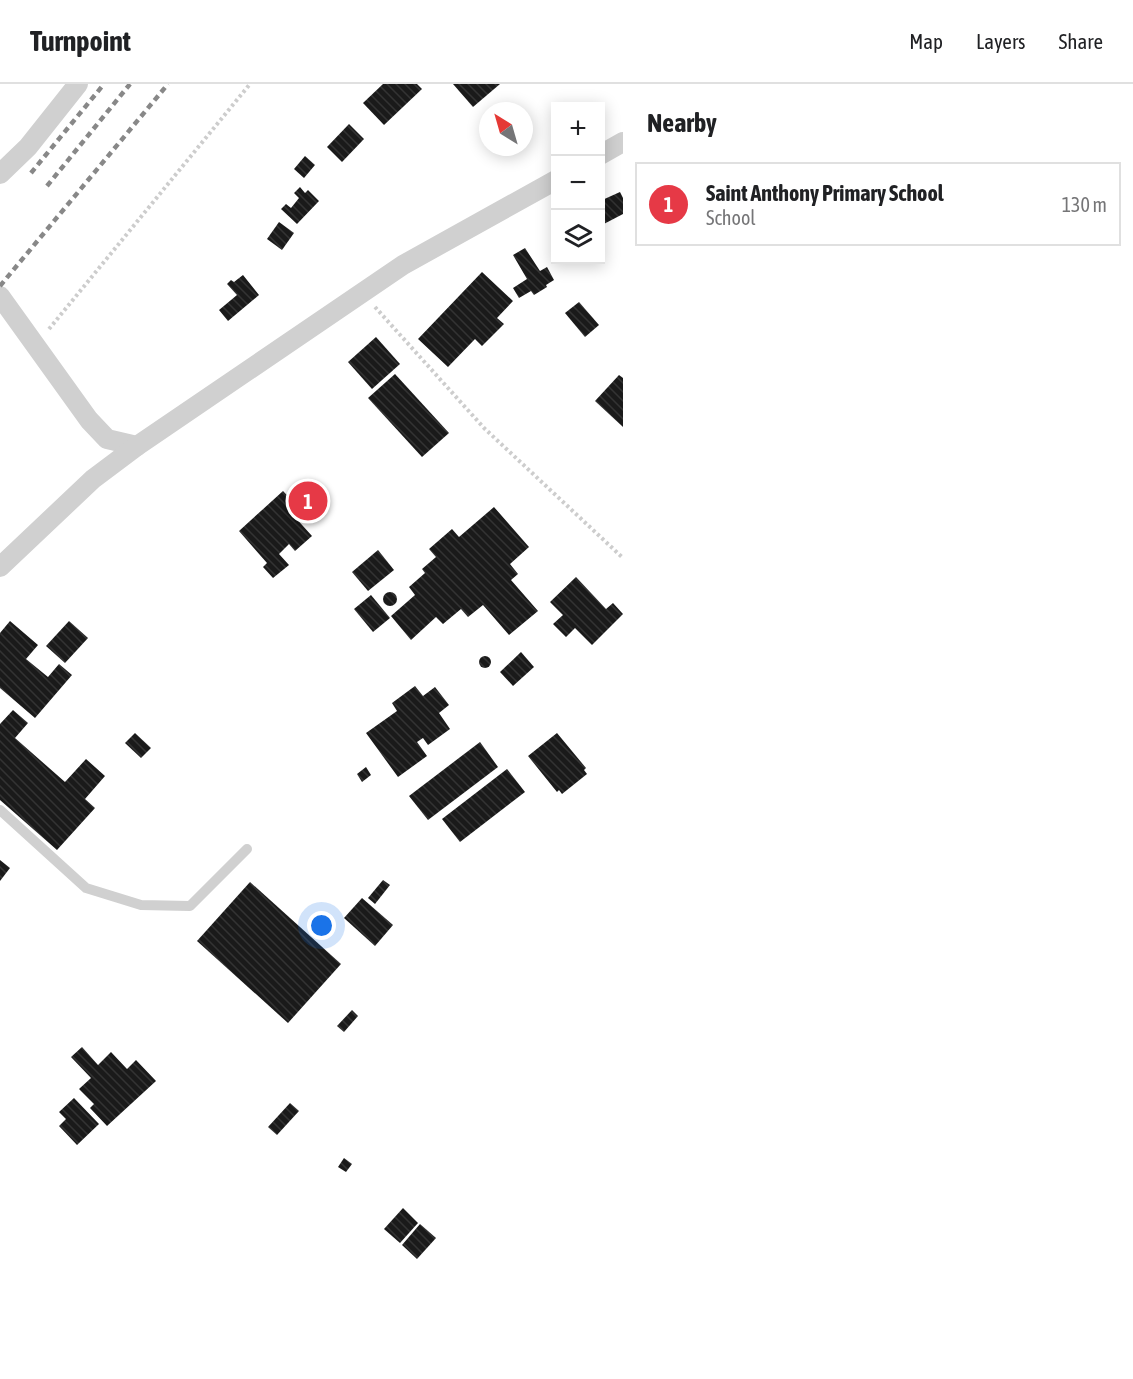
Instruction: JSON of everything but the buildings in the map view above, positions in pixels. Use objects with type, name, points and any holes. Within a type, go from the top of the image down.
[{"type":"street","points":[[0,174],[28,147],[78,84]]},
{"type":"street","points":[[605,152],[623,142]]},
{"type":"street","points":[[0,567],[93,479],[137,446],[171,426],[403,265],[551,182]]},
{"type":"street","points":[[0,296],[89,420],[107,439],[137,446]]},
{"type":"lane","points":[[0,810],[86,888],[141,905],[190,906],[247,849]]},
{"type":"path","points":[[35,345],[250,84]]},
{"type":"path","points":[[363,293],[484,428],[623,558]]},
{"type":"railway","points":[[31,173],[104,84]]},
{"type":"railway","points":[[47,186],[130,84]]},
{"type":"railway","points":[[0,286],[168,84]]},
{"type":"place","name":"Saint Anthony Primary School","points":[[308,501]]}]
